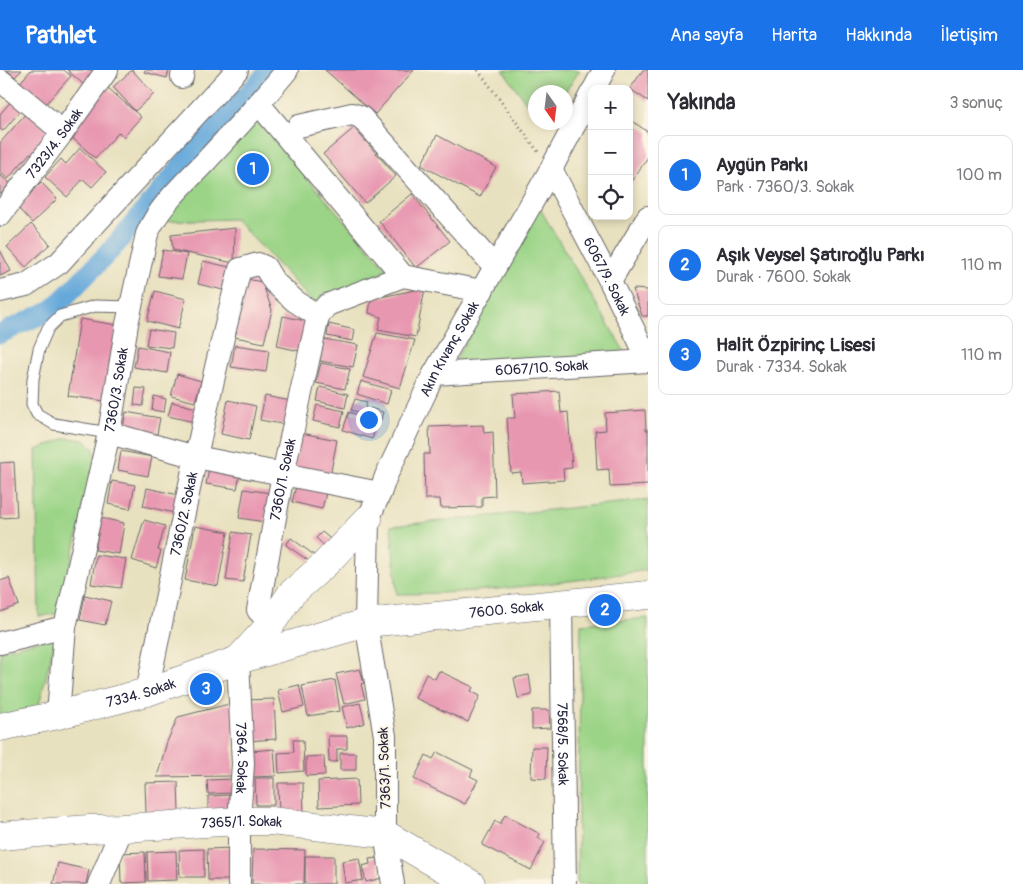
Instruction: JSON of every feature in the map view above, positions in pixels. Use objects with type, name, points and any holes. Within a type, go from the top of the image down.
[{"type":"street","name":"7323/4. Sokak","points":[[0,215],[108,70]]},
{"type":"street","points":[[0,291],[26,285],[59,263],[236,70]]},
{"type":"street","name":"7360/3. Sokak","points":[[58,715],[66,626],[109,433],[130,307],[147,234],[153,221],[167,202],[259,104],[288,70]]},
{"type":"street","points":[[596,85],[604,70]]},
{"type":"street","points":[[0,80],[63,132]]},
{"type":"street","name":"Akın Kıvanç Sokak","points":[[366,623],[368,519],[386,476],[434,374],[551,169],[588,100]]},
{"type":"street","points":[[259,104],[403,276]]},
{"type":"street","points":[[299,126],[352,114],[361,117],[495,267]]},
{"type":"street","name":"6067/9. Sokak","points":[[551,169],[610,280],[648,360]]},
{"type":"street","points":[[610,280],[648,217]]},
{"type":"street","name":"7360/2. Sokak","points":[[147,692],[196,457],[223,335],[240,269],[258,264],[265,267],[274,282],[316,323]]},
{"type":"street","points":[[316,323],[327,305],[403,276],[482,291]]},
{"type":"street","name":"7360/1. Sokak","points":[[271,624],[258,610],[283,474],[316,323]]},
{"type":"street","name":"6067/10. Sokak","points":[[434,374],[648,360]]},
{"type":"street","points":[[109,433],[196,457],[380,493]]},
{"type":"street","points":[[238,660],[271,624],[291,594],[325,564],[368,519]]},
{"type":"street","name":"7600. Sokak","points":[[366,623],[648,595]]},
{"type":"street","name":"7568/5. Sokak","points":[[561,604],[565,884]]},
{"type":"street","name":"7334. Sokak","points":[[1,728],[147,692],[238,660],[366,623]]},
{"type":"street","name":"7363/1. Sokak","points":[[366,623],[385,736],[385,834],[393,884]]},
{"type":"street","points":[[0,643],[66,626]]},
{"type":"street","name":"7364. Sokak","points":[[238,660],[243,764],[239,821],[239,884]]},
{"type":"street","name":"7365/1. Sokak","points":[[0,836],[89,829],[270,821],[385,834],[470,884]]},
{"type":"street","points":[[99,884],[122,828]]},
{"type":"lane","points":[[109,433],[54,424],[37,414],[32,404],[39,349],[48,328],[60,316],[95,306],[130,307]]},
{"type":"path","points":[[478,70],[551,169]]},
{"type":"green space","points":[[503,70],[580,70],[570,85],[528,85],[528,105]]},
{"type":"green space","points":[[254,118],[388,270],[314,303],[235,219],[159,221]]},
{"type":"green space","points":[[539,207],[627,356],[450,370]]},
{"type":"green space","points":[[66,438],[85,440],[94,449],[97,459],[58,613],[39,617],[36,450]]},
{"type":"green space","points":[[648,500],[648,570],[491,590],[397,594],[391,526]]},
{"type":"green space","points":[[648,618],[648,884],[577,884],[581,624]]},
{"type":"green space","points":[[56,636],[39,705],[0,717],[0,651]]},
{"type":"building","points":[[7,70],[22,70],[15,77]]},
{"type":"building","points":[[31,70],[64,70],[71,76],[44,106],[19,84]]},
{"type":"building","points":[[67,70],[96,70],[83,84]]},
{"type":"building","points":[[132,70],[154,94],[135,111],[113,87]]},
{"type":"building","points":[[145,70],[169,70],[167,78],[144,72]]},
{"type":"building","points":[[325,70],[414,70],[375,114]]},
{"type":"building","points":[[643,70],[648,70],[648,101],[633,91],[633,85]]},
{"type":"building","points":[[108,88],[141,117],[123,137],[119,132],[95,158],[67,133]]},
{"type":"building","points":[[13,99],[23,108],[3,131],[0,129],[0,114]]},
{"type":"building","points":[[27,112],[50,133],[8,179],[0,172],[0,143]]},
{"type":"building","points":[[633,122],[648,132],[648,157],[633,179]]},
{"type":"building","points":[[354,128],[396,176],[365,203],[323,154]]},
{"type":"building","points":[[437,135],[496,167],[480,197],[421,165]]},
{"type":"building","points":[[80,148],[106,172],[92,187],[83,179],[67,197],[45,177],[61,159],[66,164]]},
{"type":"building","points":[[0,175],[10,183],[0,195]]},
{"type":"building","points":[[41,182],[57,199],[32,223],[16,206]]},
{"type":"building","points":[[412,194],[450,241],[416,268],[379,221]]},
{"type":"building","points":[[31,224],[50,244],[26,267],[7,247]]},
{"type":"building","points":[[235,228],[234,263],[173,250],[171,235]]},
{"type":"building","points":[[0,250],[11,271],[0,276]]},
{"type":"building","points":[[163,250],[187,254],[182,279],[158,276]]},
{"type":"building","points":[[203,261],[229,267],[223,290],[198,284]]},
{"type":"building","points":[[247,279],[262,282],[272,310],[264,343],[235,337]]},
{"type":"building","points":[[425,288],[416,337],[378,330],[381,317],[369,313],[371,299]]},
{"type":"building","points":[[633,289],[648,290],[648,316],[642,316]]},
{"type":"building","points":[[155,291],[186,299],[178,329],[147,321]]},
{"type":"building","points":[[283,316],[310,322],[304,352],[277,346]]},
{"type":"building","points":[[80,319],[117,325],[105,401],[68,396]]},
{"type":"building","points":[[329,324],[355,330],[353,341],[327,336]]},
{"type":"building","points":[[149,329],[174,333],[172,348],[146,345]]},
{"type":"building","points":[[377,333],[415,340],[400,388],[363,377]]},
{"type":"building","points":[[324,339],[358,345],[353,367],[320,361]]},
{"type":"building","points":[[235,345],[269,350],[266,372],[231,367]]},
{"type":"building","points":[[138,346],[170,352],[167,373],[134,367]]},
{"type":"building","points":[[321,363],[350,369],[345,389],[316,383]]},
{"type":"building","points":[[177,374],[201,381],[195,402],[171,396]]},
{"type":"building","points":[[361,381],[391,390],[387,404],[357,394]]},
{"type":"building","points":[[320,387],[348,394],[345,408],[317,401]]},
{"type":"building","points":[[136,388],[146,389],[143,406],[134,405]]},
{"type":"building","points":[[559,391],[561,413],[568,412],[572,468],[563,469],[564,480],[522,483],[521,472],[511,473],[507,418],[515,418],[513,394]]},
{"type":"building","points":[[154,396],[166,399],[164,412],[152,410]]},
{"type":"building","points":[[265,396],[291,401],[287,425],[260,420]]},
{"type":"building","points":[[355,399],[367,402],[364,414],[351,410]]},
{"type":"building","points":[[228,400],[256,406],[249,440],[221,434]]},
{"type":"building","points":[[172,402],[197,408],[194,422],[168,416]]},
{"type":"building","points":[[317,405],[344,411],[340,427],[313,421]]},
{"type":"building","points":[[370,408],[383,412],[381,420],[368,416]]},
{"type":"building","points":[[645,410],[646,430],[648,430],[648,485],[610,487],[609,469],[597,470],[595,431],[606,430],[605,413]]},
{"type":"building","points":[[126,412],[160,418],[156,439],[122,433]]},
{"type":"building","points":[[349,412],[378,421],[372,439],[343,430]]},
{"type":"building","points":[[483,425],[484,433],[493,432],[495,496],[482,497],[482,507],[441,508],[440,499],[425,499],[424,454],[430,454],[429,427]]},
{"type":"building","points":[[301,433],[337,440],[330,476],[294,469]]},
{"type":"building","points":[[121,451],[152,457],[148,476],[118,470]]},
{"type":"building","points":[[14,462],[17,517],[0,518],[0,463]]},
{"type":"building","points":[[210,463],[241,469],[237,489],[206,484]]},
{"type":"building","points":[[112,481],[135,485],[130,509],[108,504]]},
{"type":"building","points":[[297,482],[327,489],[322,509],[292,502]]},
{"type":"building","points":[[147,488],[183,496],[179,514],[143,506]]},
{"type":"building","points":[[244,489],[270,493],[265,522],[239,518]]},
{"type":"building","points":[[101,518],[124,523],[119,554],[95,550]]},
{"type":"building","points":[[144,520],[165,526],[158,550],[161,551],[156,568],[132,560]]},
{"type":"building","points":[[195,526],[228,532],[218,586],[185,580]]},
{"type":"building","points":[[233,532],[251,535],[243,582],[226,580]]},
{"type":"building","points":[[322,532],[334,542],[328,549],[316,538]]},
{"type":"building","points":[[291,538],[314,555],[309,561],[286,545]]},
{"type":"building","points":[[96,555],[126,559],[121,588],[91,584]]},
{"type":"building","points":[[9,578],[19,605],[0,612],[0,581]]},
{"type":"building","points":[[85,595],[111,601],[105,625],[80,620]]},
{"type":"building","points":[[360,669],[364,683],[361,684],[365,699],[344,704],[336,674]]},
{"type":"building","points":[[439,671],[473,687],[471,691],[480,696],[468,722],[415,698],[426,674],[435,679]]},
{"type":"building","points":[[529,675],[532,695],[518,698],[514,678]]},
{"type":"building","points":[[335,680],[340,711],[308,716],[302,686]]},
{"type":"building","points":[[299,685],[304,707],[283,712],[278,690]]},
{"type":"building","points":[[274,699],[276,739],[247,741],[245,700]]},
{"type":"building","points":[[233,703],[233,776],[157,777],[167,742],[178,717]]},
{"type":"building","points":[[360,703],[365,723],[347,728],[342,707]]},
{"type":"building","points":[[532,710],[549,710],[550,728],[532,729]]},
{"type":"building","points":[[328,736],[347,736],[347,749],[337,749],[337,762],[329,762]]},
{"type":"building","points":[[293,740],[303,740],[304,771],[279,773],[278,753],[294,752]]},
{"type":"building","points":[[532,747],[547,747],[546,779],[531,778]]},
{"type":"building","points":[[274,749],[276,776],[253,777],[251,751]]},
{"type":"building","points":[[437,752],[473,770],[470,776],[478,780],[465,804],[414,779],[426,755],[433,759]]},
{"type":"building","points":[[340,753],[356,753],[356,770],[340,770]]},
{"type":"building","points":[[324,756],[325,775],[306,776],[306,757]]},
{"type":"building","points":[[255,778],[274,778],[274,805],[256,805]]},
{"type":"building","points":[[232,779],[233,793],[208,794],[207,780]]},
{"type":"building","points":[[357,779],[358,805],[319,807],[318,781]]},
{"type":"building","points":[[178,782],[179,812],[146,813],[145,783]]},
{"type":"building","points":[[278,783],[303,783],[304,813],[279,814]]},
{"type":"building","points":[[232,795],[232,813],[208,813],[208,796]]},
{"type":"building","points":[[505,815],[540,834],[538,838],[545,842],[531,870],[482,845],[495,821],[500,824]]},
{"type":"building","points":[[233,848],[233,880],[208,880],[207,849]]},
{"type":"building","points":[[204,849],[204,877],[180,877],[179,850]]},
{"type":"building","points":[[253,849],[305,850],[304,884],[252,884]]},
{"type":"building","points":[[176,851],[177,880],[148,881],[147,852]]},
{"type":"building","points":[[145,852],[146,882],[121,883],[120,853]]},
{"type":"building","points":[[305,856],[334,856],[334,884],[305,884]]},
{"type":"building","points":[[359,858],[363,880],[345,883],[342,861]]},
{"type":"building","points":[[377,858],[382,878],[366,882],[362,866],[370,864],[369,859]]},
{"type":"building","points":[[58,863],[89,870],[86,884],[53,884]]},
{"type":"waterway","points":[[0,334],[53,309],[112,249],[195,150],[270,70]]},
{"type":"place","name":"Aygün Parkı","points":[[253,169]]},
{"type":"place","name":"Aşık Veysel Şatıroğlu Parkı","points":[[605,610]]},
{"type":"place","name":"Halit Özpirinç Lisesi","points":[[206,689]]}]
